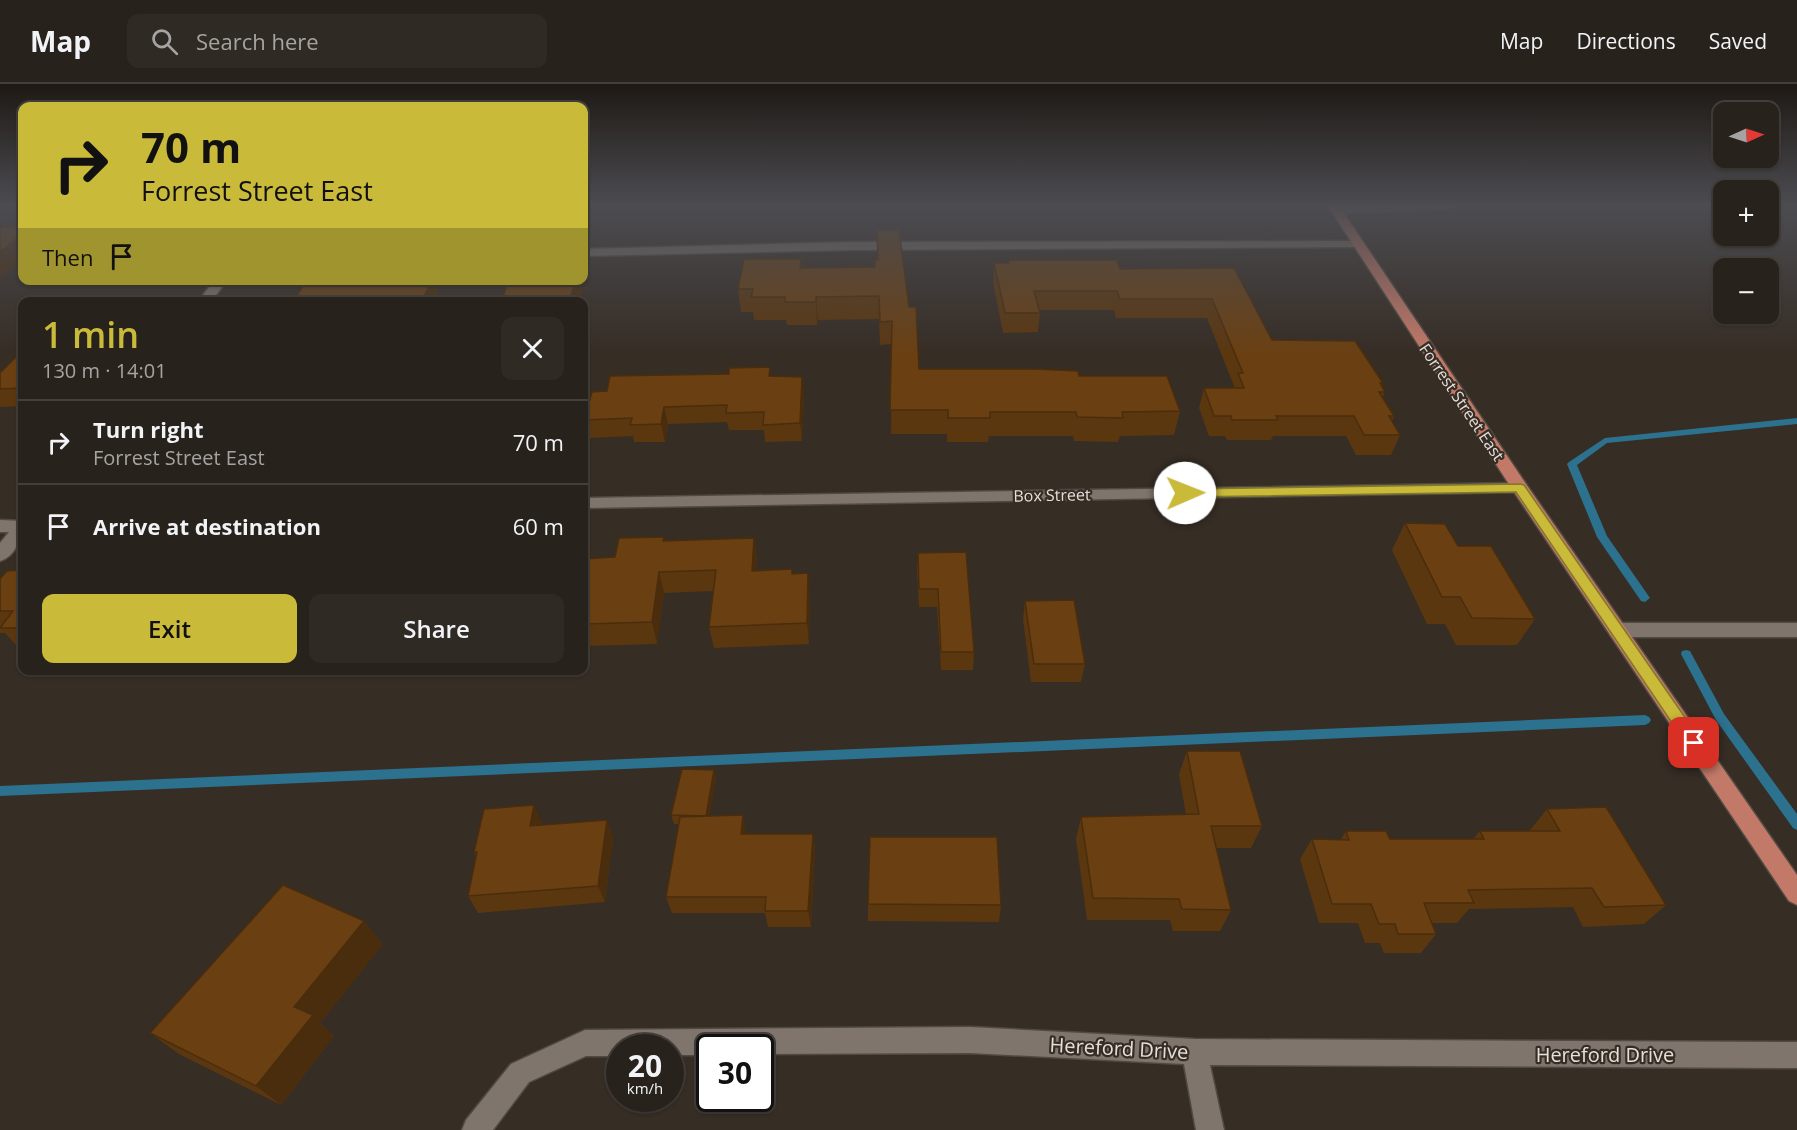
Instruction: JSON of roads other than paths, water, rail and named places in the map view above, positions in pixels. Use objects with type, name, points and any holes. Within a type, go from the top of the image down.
[{"type":"main road","name":"Forrest Street East","points":[[1364,255],[1797,894]]},
{"type":"street","points":[[208,297],[217,285]]},
{"type":"street","name":"Box Street","points":[[588,503],[1520,488]]},
{"type":"street","points":[[0,526],[18,526]]},
{"type":"street","points":[[0,555],[18,531]]},
{"type":"street","points":[[1617,630],[1797,630]]},
{"type":"street","name":"Hereford Drive","points":[[476,1130],[520,1073],[585,1043],[970,1040],[1195,1052],[1797,1055]]},
{"type":"street","points":[[1195,1052],[1210,1130]]},
{"type":"waterway","points":[[1645,598],[1602,537],[1572,464],[1605,441],[1797,421]]},
{"type":"waterway","points":[[1686,654],[1720,717],[1797,824]]},
{"type":"waterway","points":[[0,791],[1645,720]]}]
